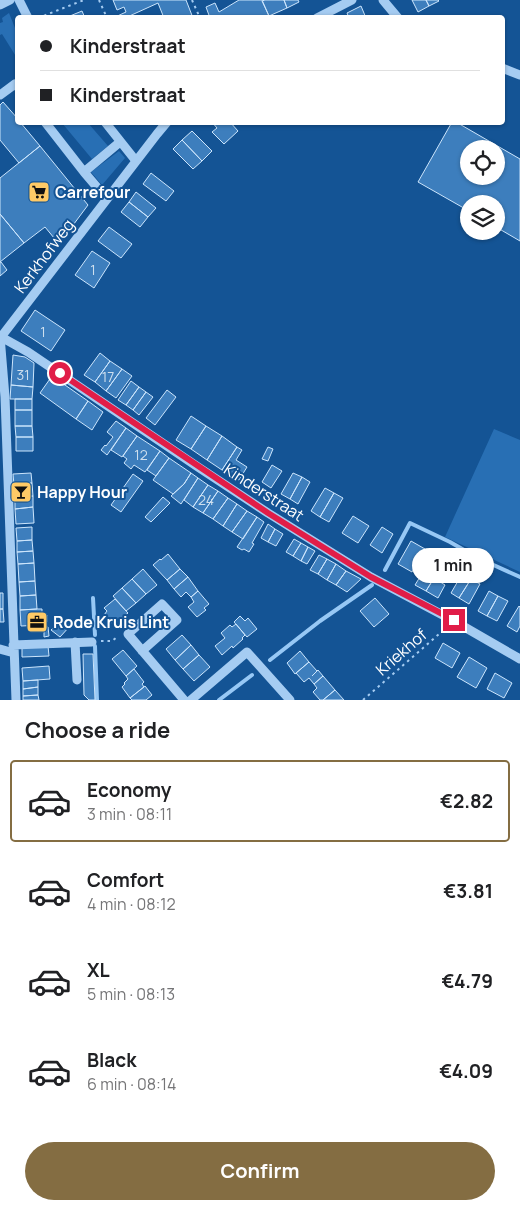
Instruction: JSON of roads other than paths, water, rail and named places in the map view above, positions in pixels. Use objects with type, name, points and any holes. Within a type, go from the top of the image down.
[{"type":"street","points":[[0,5],[10,0]]},
{"type":"street","points":[[19,0],[26,15]]},
{"type":"street","points":[[323,15],[352,0]]},
{"type":"street","points":[[383,0],[396,15]]},
{"type":"street","points":[[505,69],[520,75]]},
{"type":"street","points":[[0,95],[15,87]]},
{"type":"street","points":[[47,125],[107,199]]},
{"type":"street","points":[[107,125],[136,161]]},
{"type":"street","name":"Kerkhofweg","points":[[0,337],[156,134],[165,125]]},
{"type":"street","points":[[84,172],[120,142]]},
{"type":"street","points":[[0,337],[4,397],[4,509],[16,700]]},
{"type":"street","name":"Kinderstraat","points":[[0,337],[28,352],[268,513],[371,577],[454,620],[520,659]]},
{"type":"street","points":[[142,651],[177,620],[162,604],[128,634],[142,651],[184,700]]},
{"type":"street","points":[[75,642],[77,680]]},
{"type":"street","points":[[0,649],[92,642]]},
{"type":"street","points":[[191,700],[247,652],[290,700]]},
{"type":"waterway","points":[[385,570],[410,523],[520,577]]},
{"type":"waterway","points":[[270,660],[320,621],[372,585]]},
{"type":"waterway","points":[[93,598],[95,635]]},
{"type":"waterway","points":[[95,646],[97,700]]},
{"type":"waterway","points":[[219,700],[252,675]]},
{"type":"place","name":"Carrefour","points":[[39,192]]},
{"type":"place","name":"Happy Hour","points":[[21,492]]},
{"type":"place","name":"Rode Kruis Lint","points":[[37,622]]}]
